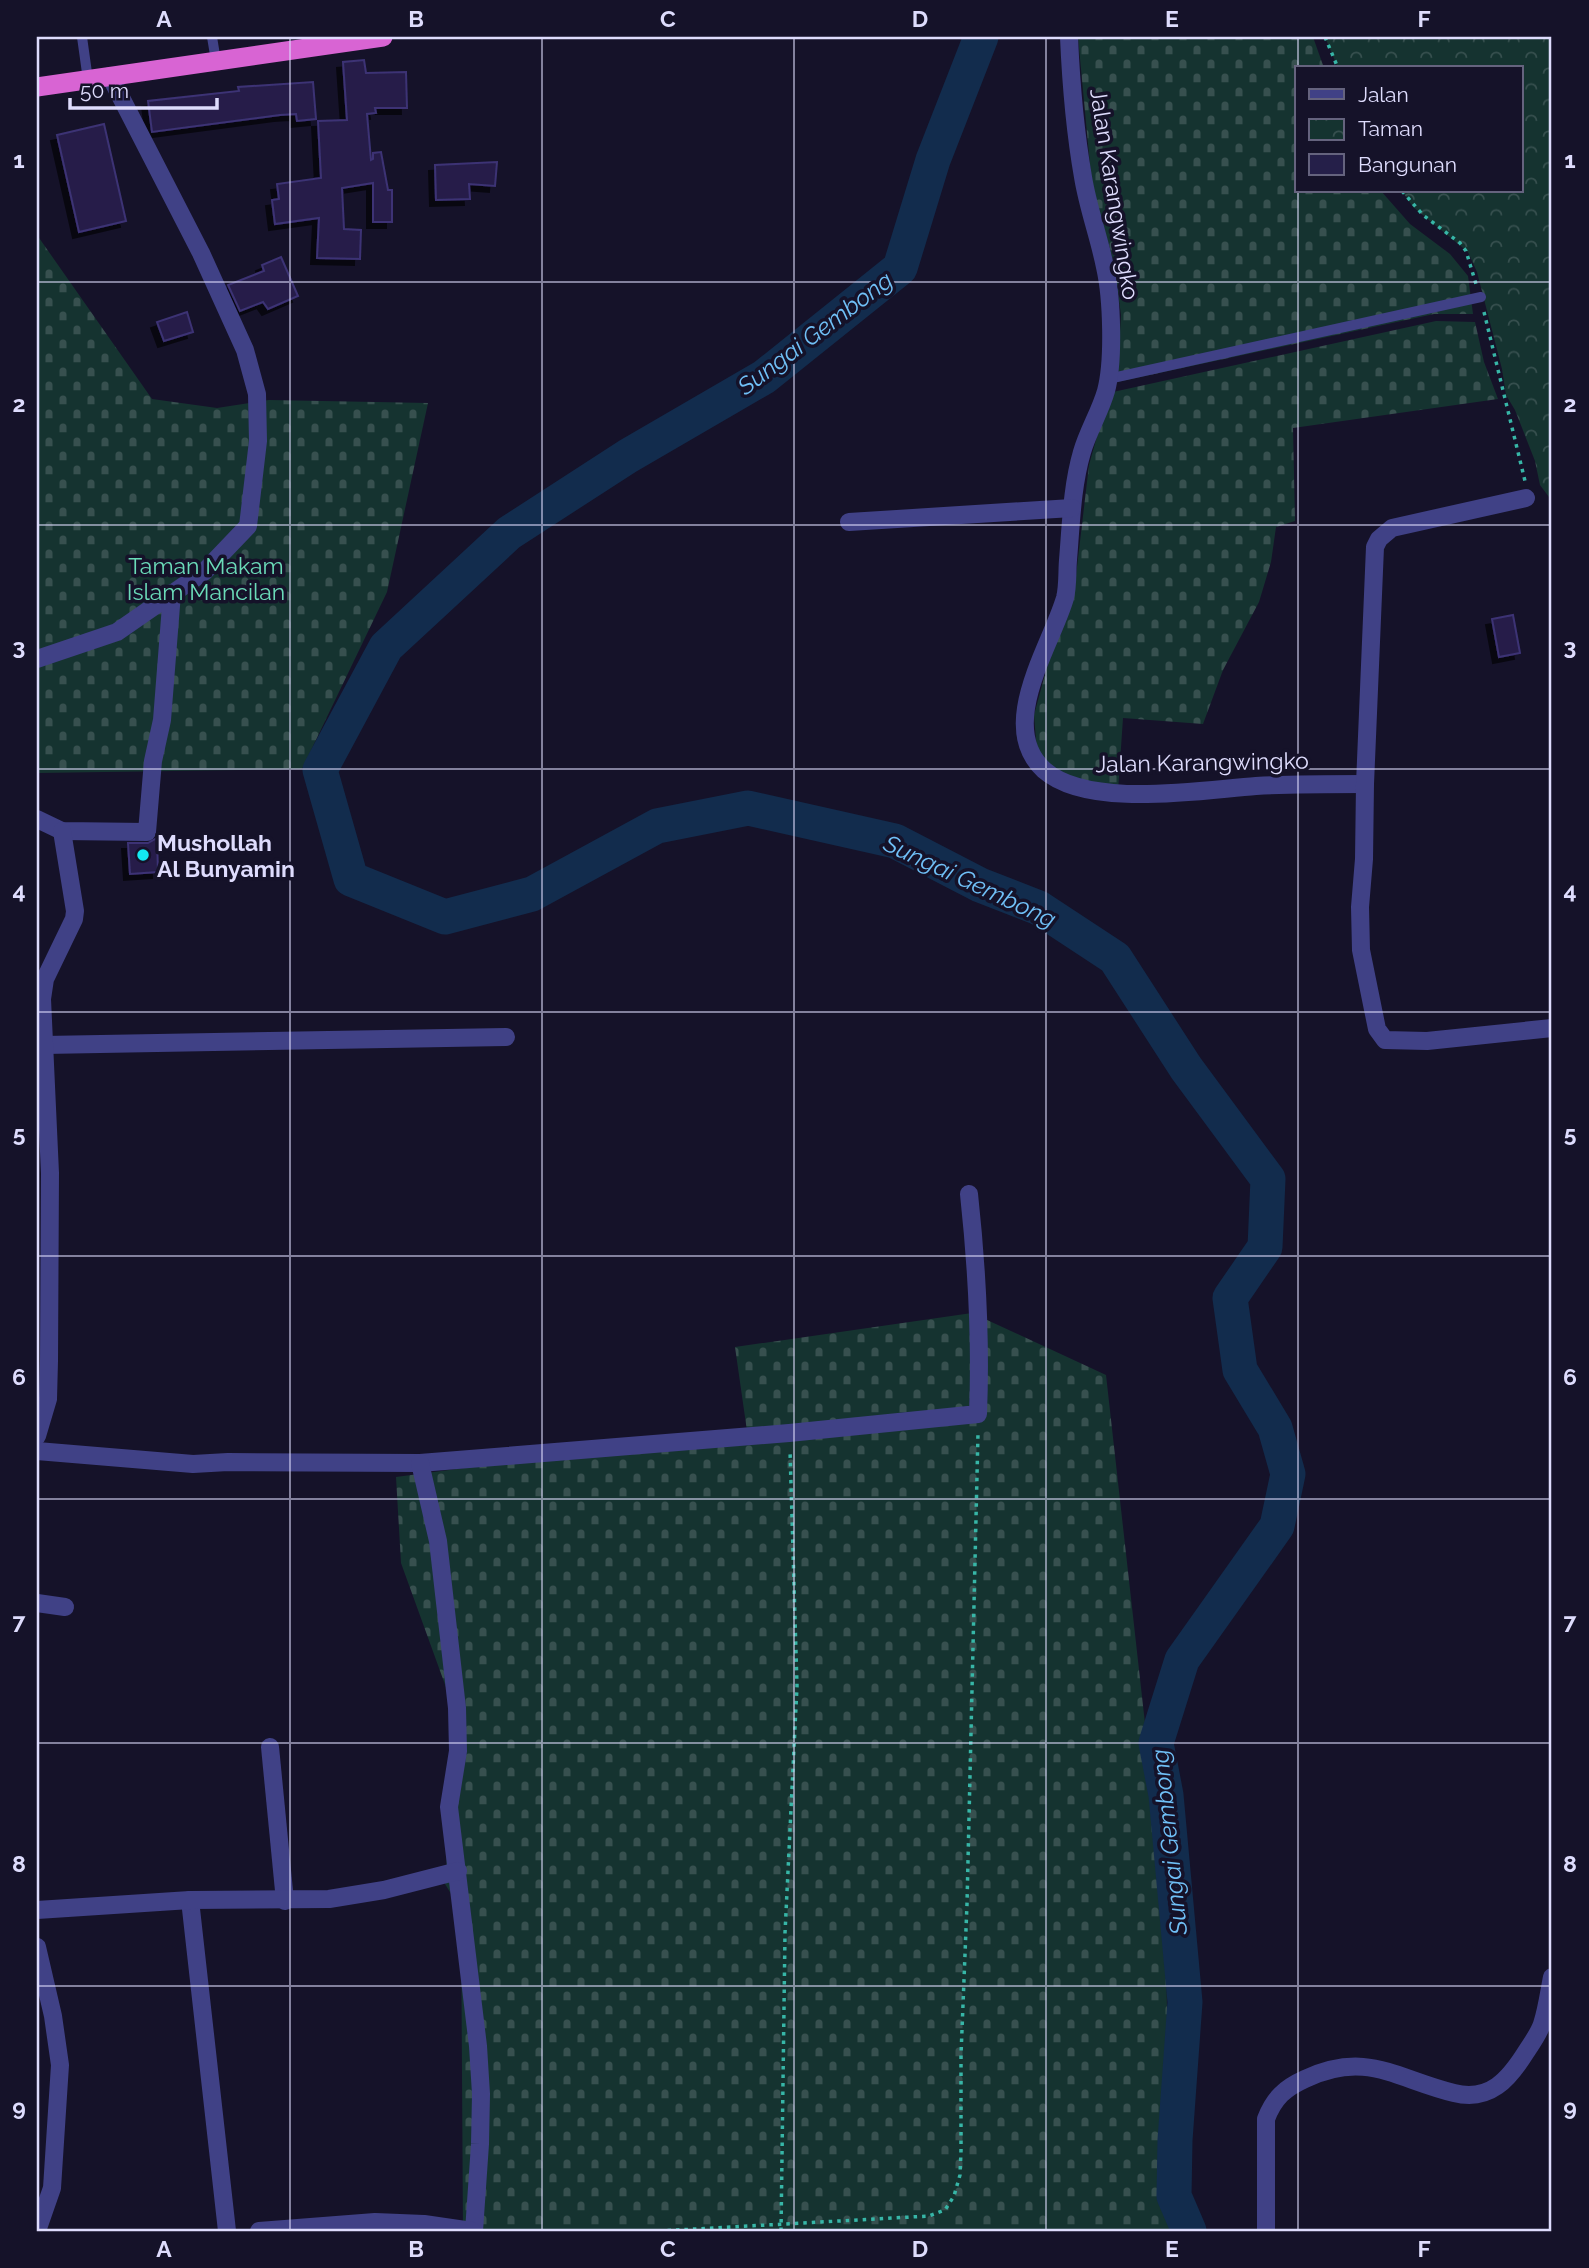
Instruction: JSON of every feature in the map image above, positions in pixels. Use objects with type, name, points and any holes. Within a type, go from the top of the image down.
[{"type":"highway","points":[[37,87],[383,37]]},
{"type":"street","name":"Jalan Karangwingko","points":[[1069,37],[1083,178],[1106,271],[1112,351],[1106,391],[1082,452],[1072,508],[1065,596],[1041,656],[1025,717],[1027,744],[1044,770],[1061,782],[1107,794],[1365,784]]},
{"type":"street","points":[[37,659],[117,632],[205,570],[248,526],[258,441],[257,394],[245,350],[201,253],[110,76]]},
{"type":"street","points":[[1526,498],[1392,528],[1379,540],[1376,547],[1360,906],[1361,950],[1377,1029],[1381,1037],[1392,1041],[1427,1041],[1552,1028]]},
{"type":"street","points":[[849,522],[1072,508]]},
{"type":"street","points":[[37,819],[62,831],[146,832],[153,761],[162,720],[172,593]]},
{"type":"street","points":[[37,1436],[48,1399],[50,1361],[50,1173],[41,975],[74,919],[75,911],[62,831]]},
{"type":"street","points":[[44,1045],[506,1037]]},
{"type":"street","points":[[37,1451],[193,1464],[420,1463],[789,1433],[978,1414],[980,1362],[976,1268],[969,1194]]},
{"type":"street","points":[[259,2231],[375,2222],[424,2224],[473,2231],[481,2094],[478,2046],[449,1807],[458,1751],[453,1666],[438,1541],[420,1463]]},
{"type":"street","points":[[37,1603],[65,1607]]},
{"type":"street","points":[[270,1747],[285,1901]]},
{"type":"street","points":[[37,1910],[190,1900],[329,1899],[384,1890],[458,1871]]},
{"type":"street","points":[[190,1900],[227,2231]]},
{"type":"street","points":[[37,1947],[53,2016],[60,2065],[52,2188],[37,2231]]},
{"type":"street","points":[[1266,2231],[1266,2119],[1271,2105],[1283,2091],[1318,2073],[1347,2065],[1404,2075],[1454,2093],[1469,2095],[1488,2091],[1503,2083],[1529,2048],[1542,2024],[1552,1977]]},
{"type":"lane","points":[[82,37],[88,80]]},
{"type":"lane","points":[[212,37],[216,61]]},
{"type":"lane","points":[[1108,379],[1481,297]]},
{"type":"path","points":[[1325,37],[1337,66]]},
{"type":"path","points":[[1403,192],[1423,215],[1460,243],[1466,251],[1481,297],[1527,490],[1526,498]]},
{"type":"path","points":[[659,2231],[929,2216],[945,2210],[954,2196],[960,2175],[978,1414]]},
{"type":"path","points":[[781,2231],[785,1933],[797,1686],[789,1433]]},
{"type":"green space","points":[[1078,37],[1313,37],[1323,66],[1295,66],[1295,192],[1382,192],[1410,224],[1450,254],[1468,276],[1473,314],[1434,314],[1117,382],[1121,315],[1114,263],[1092,186]]},
{"type":"green space","points":[[1325,37],[1552,37],[1552,501],[1540,485],[1535,461],[1515,410],[1506,395],[1477,272],[1468,252],[1413,207],[1403,192],[1522,192],[1522,66],[1337,66]]},
{"type":"green space","name":"Taman Makam Islam Mancilan","points":[[37,235],[152,399],[217,408],[269,400],[428,403],[387,592],[302,769],[37,773]]},
{"type":"green space","points":[[1436,321],[1475,322],[1484,362],[1498,399],[1293,428],[1295,521],[1276,527],[1271,562],[1259,602],[1223,670],[1203,724],[1123,718],[1118,791],[1067,780],[1037,752],[1034,715],[1050,656],[1073,601],[1089,465],[1113,392]]},
{"type":"green space","points":[[972,1313],[1106,1375],[1165,1902],[1171,2231],[463,2231],[461,1910],[445,1884],[456,1715],[401,1563],[396,1477],[747,1431],[735,1347]]},
{"type":"building","points":[[364,60],[366,73],[406,72],[407,108],[375,108],[376,113],[367,114],[371,160],[373,153],[381,152],[388,190],[392,190],[392,222],[373,222],[373,183],[342,188],[344,229],[361,230],[360,259],[317,258],[319,218],[275,224],[272,200],[279,199],[277,184],[321,178],[318,121],[347,120],[343,62]]},
{"type":"building","points":[[313,82],[316,119],[297,121],[296,114],[280,115],[152,132],[148,101],[239,91],[238,87]]},
{"type":"building","points":[[104,124],[126,221],[79,232],[57,135]]},
{"type":"building","points":[[497,162],[495,186],[469,184],[470,199],[436,200],[435,165]]},
{"type":"building","points":[[281,257],[298,296],[268,309],[263,302],[240,311],[228,285],[264,271],[262,265]]},
{"type":"building","points":[[187,312],[193,332],[164,341],[157,322]]},
{"type":"building","points":[[1513,615],[1520,653],[1499,657],[1492,619]]},
{"type":"building","name":"Mushollah Al Bunyamin","points":[[157,838],[158,872],[130,874],[128,843],[148,843]]},
{"type":"waterway","name":"Sungai Gembong","points":[[981,37],[933,160],[900,268],[764,377],[628,456],[509,533],[386,647],[320,770],[351,879],[445,917],[532,894],[657,826],[748,808],[895,841],[980,885],[1039,908],[1115,958],[1186,1068],[1268,1179],[1265,1247],[1230,1298],[1240,1370],[1275,1428],[1288,1474],[1277,1526],[1182,1660],[1156,1743],[1166,1795],[1185,2002],[1175,2140],[1174,2196],[1189,2231]]},
{"type":"place","name":"Mushollah Al Bunyamin","points":[[143,855]]}]
